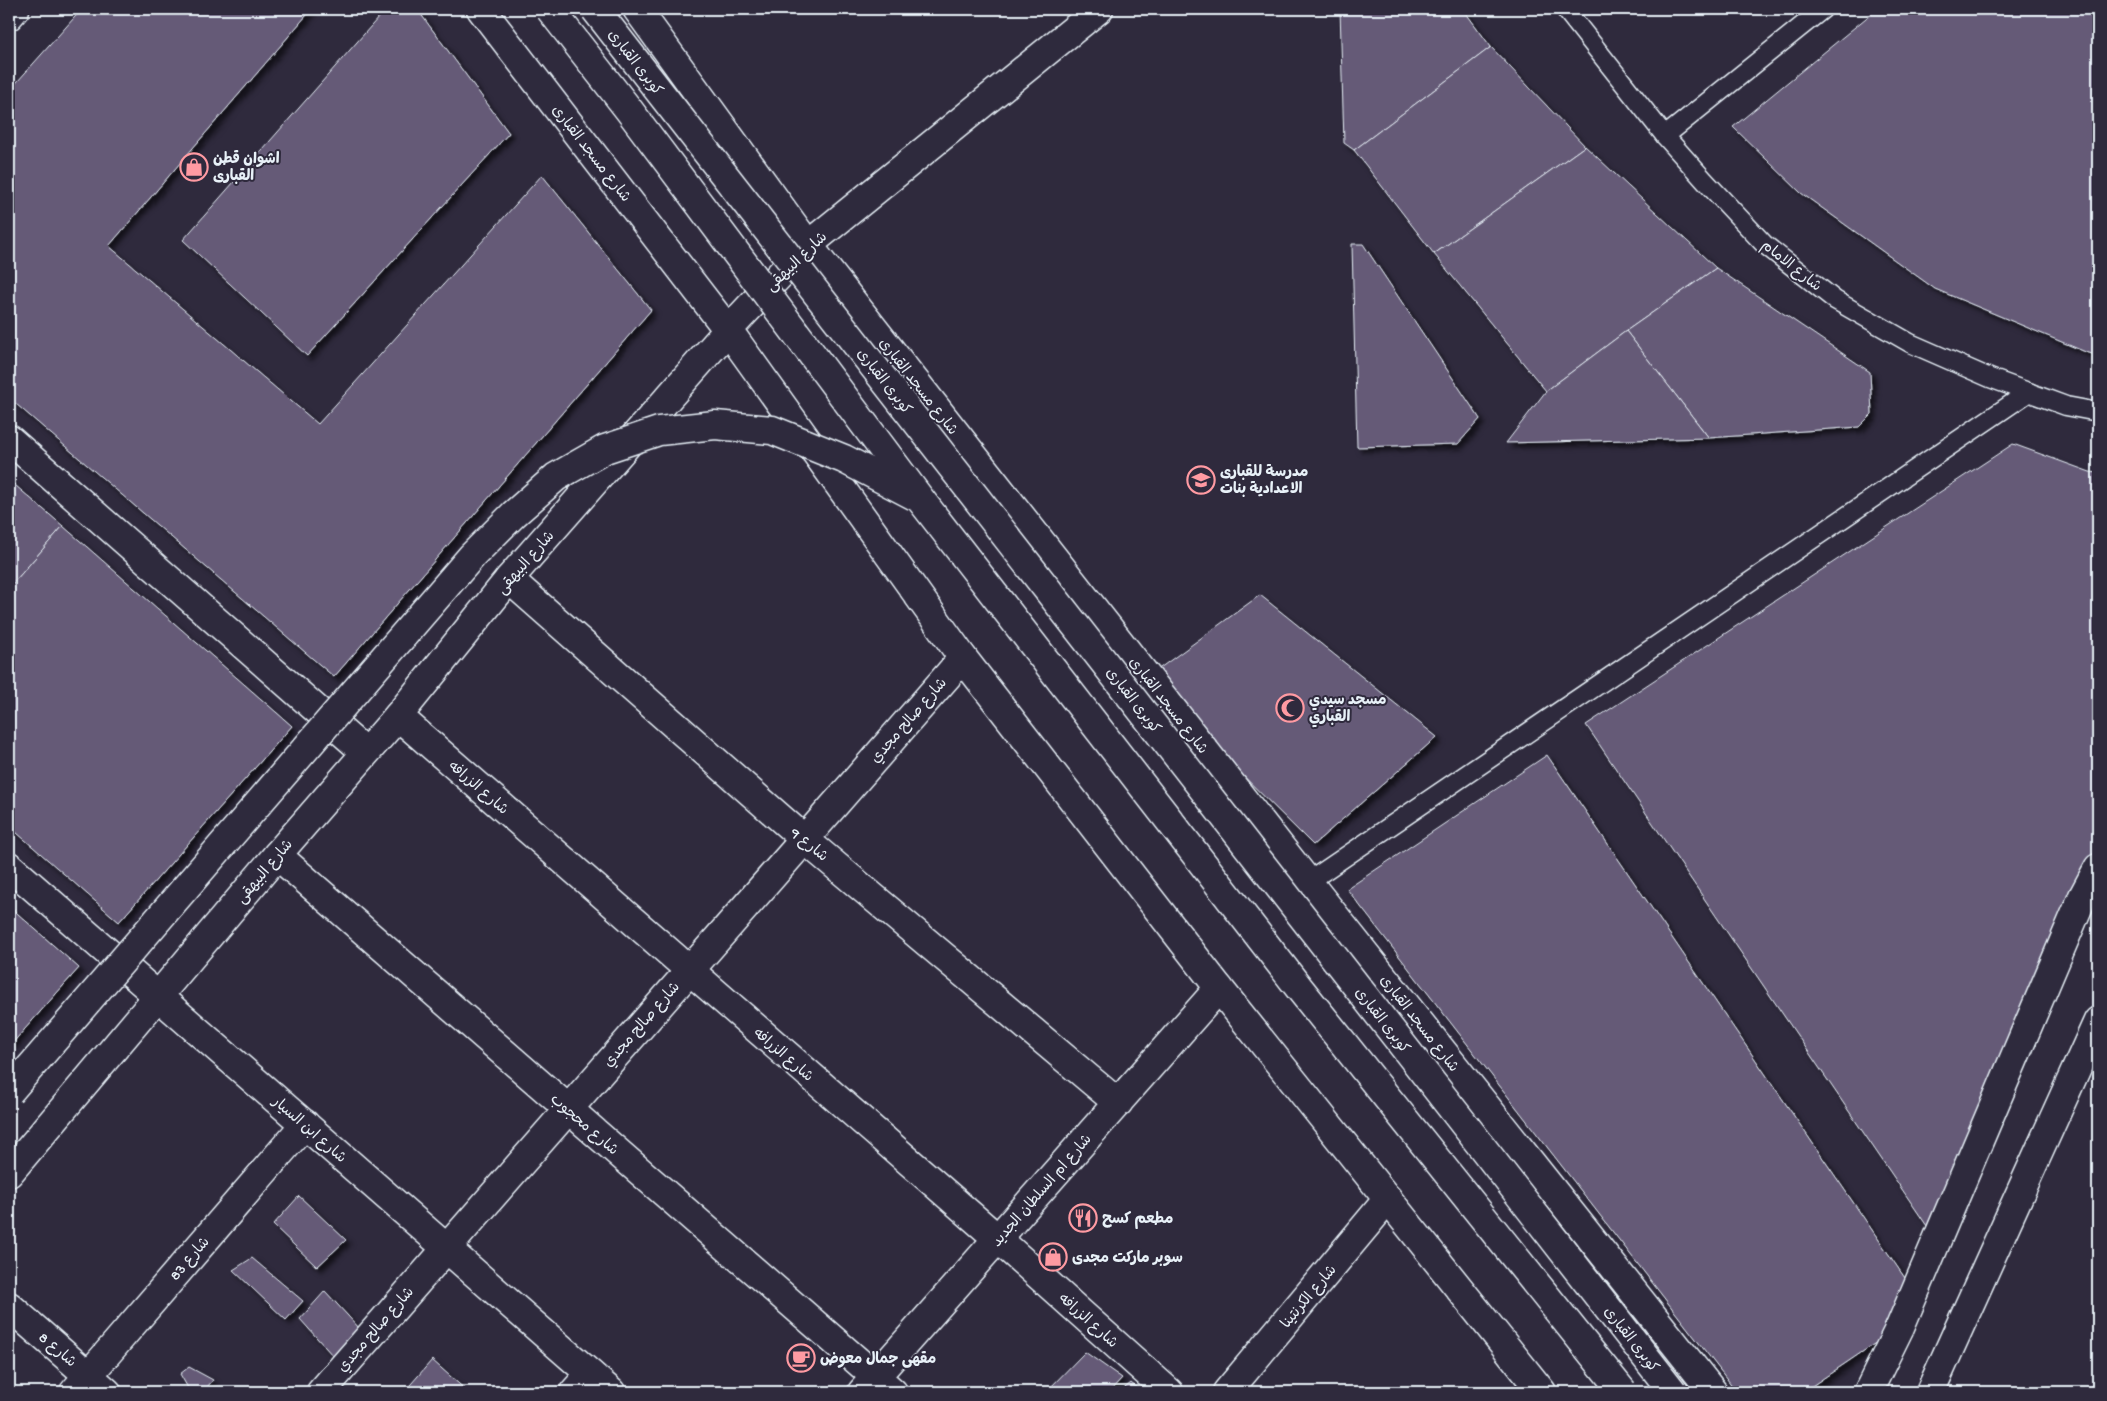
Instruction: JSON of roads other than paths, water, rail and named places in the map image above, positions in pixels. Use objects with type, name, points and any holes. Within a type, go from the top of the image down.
[{"type":"street","points":[[9,16],[15,9]]},
{"type":"street","name":"شارع مسجد القبارى","points":[[481,9],[728,330],[963,658],[1219,988],[1542,1392]]},
{"type":"street","points":[[550,9],[635,118],[921,500],[1300,989],[1623,1392]]},
{"type":"street","name":"كوبرى القبارى","points":[[594,9],[1673,1392]]},
{"type":"street","name":"شارع مسجد القبارى","points":[[637,9],[808,245],[1308,882],[1713,1392]]},
{"type":"street","name":"شارع البيهقى","points":[[9,1173],[159,997],[277,854],[398,716],[509,579],[728,330],[808,245],[1099,9]]},
{"type":"street","points":[[9,1092],[472,556],[514,514],[556,477],[605,449],[659,431],[715,425],[772,430],[844,459],[921,500]]},
{"type":"street","points":[[9,439],[365,752]]},
{"type":"street","name":"شارع 9","points":[[509,579],[804,839],[1118,1102]]},
{"type":"street","name":"شارع صالح مجدي","points":[[321,1392],[688,970],[963,658]]},
{"type":"street","name":"شارع الزرافه","points":[[398,716],[998,1239],[1170,1392]]},
{"type":"street","name":"شارع محجوب","points":[[277,854],[567,1109],[877,1387]]},
{"type":"street","name":"شارع ابن السيار","points":[[9,866],[446,1247],[582,1383],[611,1392]]},
{"type":"street","points":[[1868,1392],[1900,1327],[2084,896],[2098,868]]},
{"type":"street","name":"شارع ام السلطان الجديد","points":[[877,1387],[998,1239],[1219,988]]},
{"type":"street","points":[[1930,1392],[2096,1033]]},
{"type":"street","name":"شارع 83","points":[[90,1387],[305,1124]]},
{"type":"street","name":"شارع الكرنتينا","points":[[1227,1392],[1388,1199]]},
{"type":"street","name":"شارع 8","points":[[9,1306],[90,1387]]},
{"type":"lane","name":"شارع الامام","points":[[1565,9],[1665,136],[1705,181],[1764,244],[1835,300],[1910,343],[1990,378],[2066,406],[2098,412]]},
{"type":"lane","points":[[1665,136],[1823,9]]},
{"type":"lane","points":[[1308,882],[2029,392]]},
{"type":"place","name":"اشوان قطن القبارى","points":[[194,167]]},
{"type":"place","name":"مدرسة للقبارى الاعدادية بنات","points":[[1201,480]]},
{"type":"place","name":"مسجد سيدي القباري","points":[[1290,708]]},
{"type":"place","name":"مطعم كسح","points":[[1083,1218]]},
{"type":"place","name":"سوبر ماركت مجدى","points":[[1053,1257]]},
{"type":"place","name":"مقهى جمال معوض","points":[[801,1358]]}]
